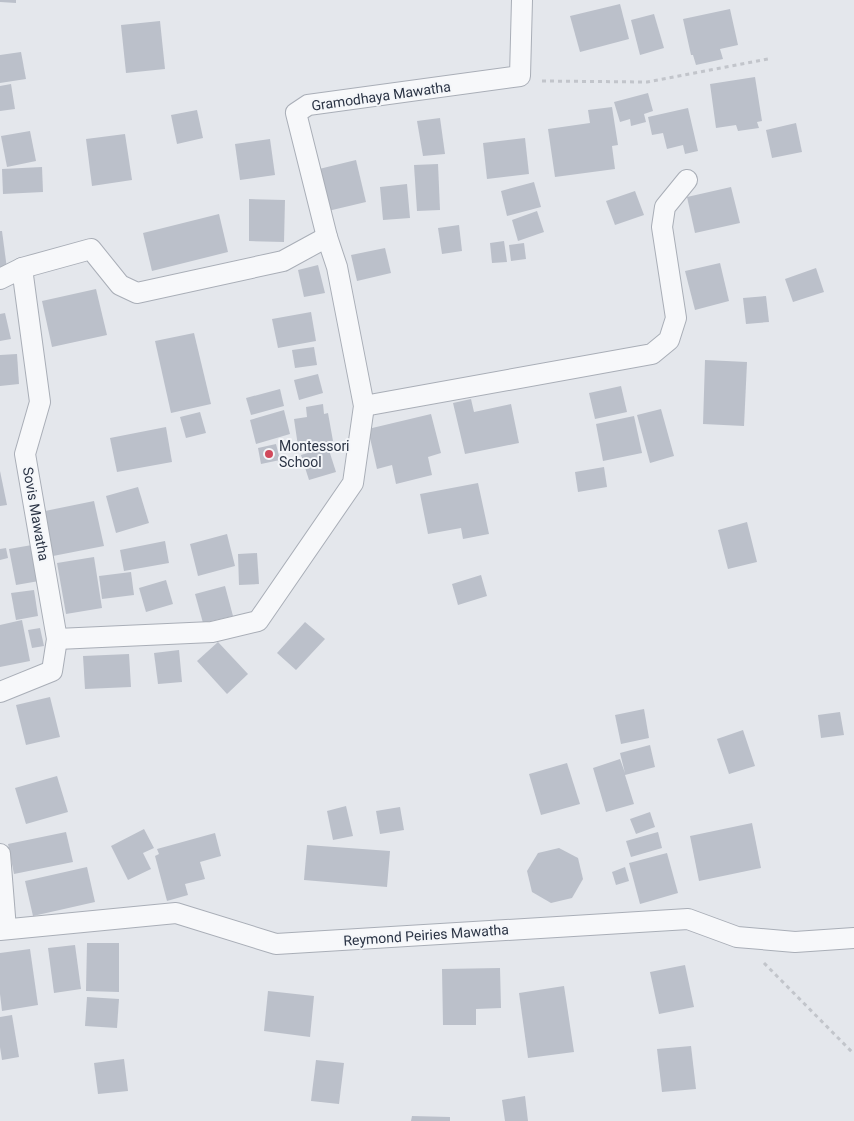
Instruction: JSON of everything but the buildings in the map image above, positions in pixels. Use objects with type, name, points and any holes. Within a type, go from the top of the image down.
[{"type":"street","points":[[520,76],[522,0]]},
{"type":"street","name":"Gramodhaya Mawatha","points":[[328,237],[296,113],[308,104],[520,76]]},
{"type":"street","points":[[364,406],[652,354],[669,340],[676,318],[662,227],[665,207],[687,180]]},
{"type":"street","points":[[0,279],[22,268],[91,249],[120,285],[137,293],[283,261],[328,237],[337,266],[364,406],[353,483],[258,621],[212,632],[57,638]]},
{"type":"street","name":"Sovis Mawatha","points":[[0,692],[52,671],[57,638],[25,454],[40,402],[22,268]]},
{"type":"street","points":[[0,854],[3,930]]},
{"type":"street","name":"Reymond Peiries Mawatha","points":[[3,930],[176,913],[276,944],[688,919],[737,937],[795,942],[854,938]]},
{"type":"path","points":[[520,76],[547,82],[648,82],[768,59]]},
{"type":"path","points":[[737,937],[854,1054]]},
{"type":"place","name":"Montessori School","points":[[269,454]]}]
